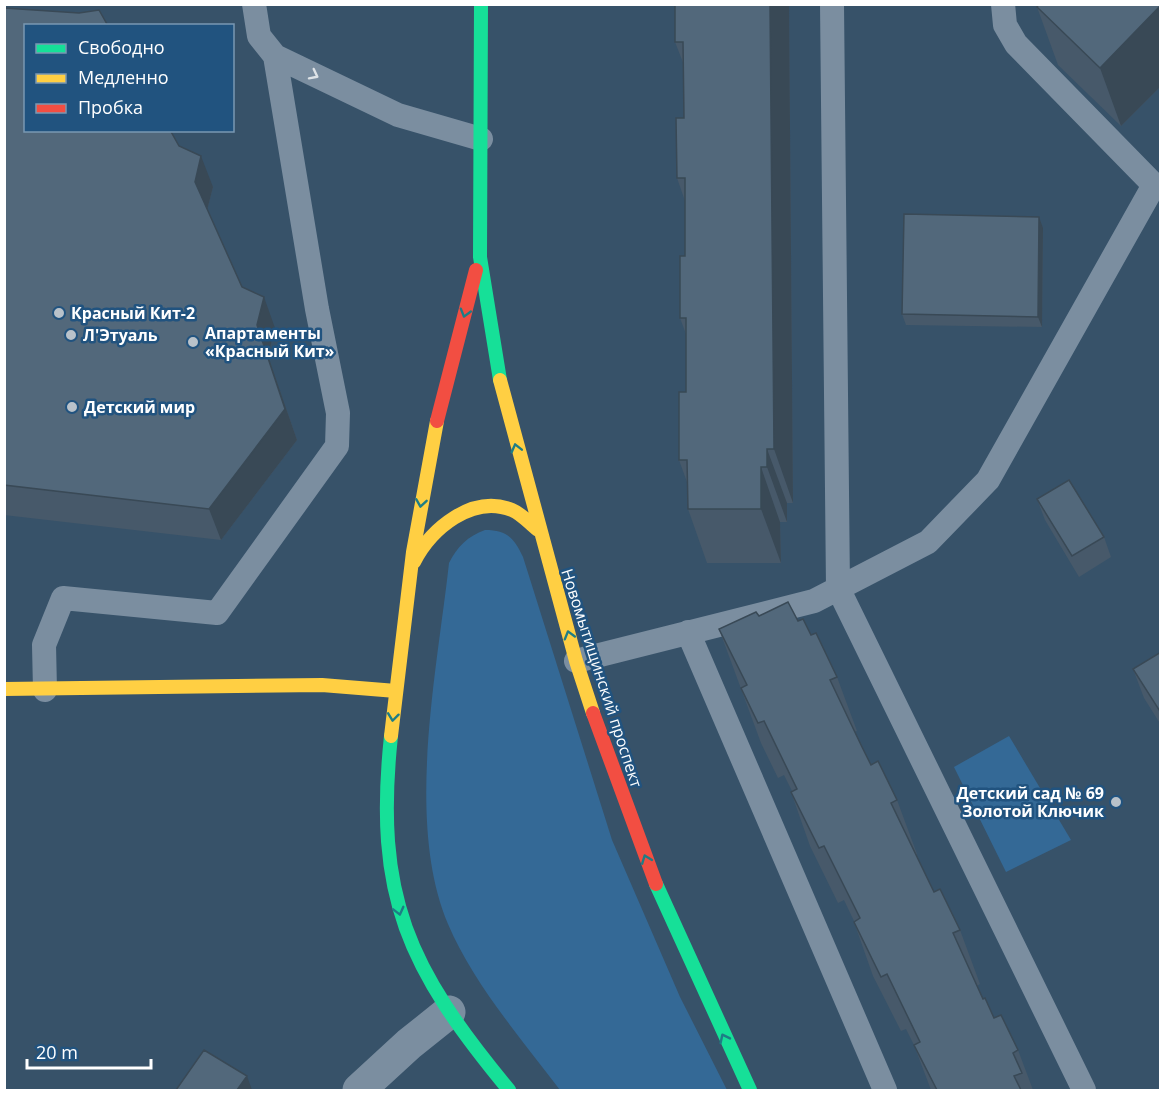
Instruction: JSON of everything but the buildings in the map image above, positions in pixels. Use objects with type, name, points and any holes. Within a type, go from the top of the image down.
[{"type":"main road","name":"Новомытищинский проспект","points":[[481,4],[480,256],[502,392],[538,530],[576,661],[651,873],[719,1027],[750,1090]]},
{"type":"main road","name":"Новомытищинский проспект","points":[[480,256],[439,411],[426,473],[410,570],[388,755],[386,819],[391,876],[402,921],[421,969],[449,1012],[509,1090]]},
{"type":"main road","points":[[410,570],[419,548],[439,527],[461,514],[488,507],[511,510],[538,530]]},
{"type":"main road","points":[[4,689],[322,685],[396,691]]},
{"type":"street","points":[[359,1090],[409,1044],[449,1012]]},
{"type":"lane","points":[[254,4],[259,36],[275,56],[398,115],[481,139]]},
{"type":"lane","points":[[832,4],[838,588],[1084,1090]]},
{"type":"lane","points":[[576,661],[814,600],[928,542],[988,480],[1154,185],[1016,45],[1005,25],[1004,4]]},
{"type":"lane","points":[[45,690],[44,645],[63,598],[217,613],[337,446],[338,413],[275,56]]},
{"type":"lane","points":[[688,632],[885,1090]]},
{"type":"shaded area","points":[[485,530],[493,530],[509,536],[523,557],[612,840],[680,997],[727,1090],[560,1090],[485,990],[448,924],[435,884],[428,840],[426,794],[432,698],[449,563],[464,543],[473,535]]},
{"type":"shaded area","points":[[1009,736],[1071,840],[1006,872],[954,767]]},
{"type":"traffic: fast","points":[[481,4],[480,257],[500,380]]},
{"type":"traffic: fast","points":[[391,736],[387,792],[388,842],[394,887],[406,928],[423,967],[446,1006],[509,1090]]},
{"type":"traffic: fast","points":[[656,884],[750,1090]]},
{"type":"traffic: slow","points":[[500,380],[576,661],[593,713]]},
{"type":"traffic: slow","points":[[391,736],[413,552],[437,421]]},
{"type":"traffic: slow","points":[[414,562],[421,550],[442,527],[454,518],[482,507],[497,506],[512,510],[538,530]]},
{"type":"traffic: slow","points":[[4,689],[322,685],[396,691]]},
{"type":"traffic: jam","points":[[437,421],[476,270]]},
{"type":"traffic: jam","points":[[593,713],[656,884]]},
{"type":"place","name":"Красный Кит-2","points":[[59,313]]},
{"type":"place","name":"Л'Этуаль","points":[[71,335]]},
{"type":"place","name":"Апартаменты «Красный Кит»","points":[[193,342]]},
{"type":"place","name":"Детский мир","points":[[72,407]]},
{"type":"place","name":"Детский сад № 69 Золотой Ключик","points":[[1116,802]]}]
